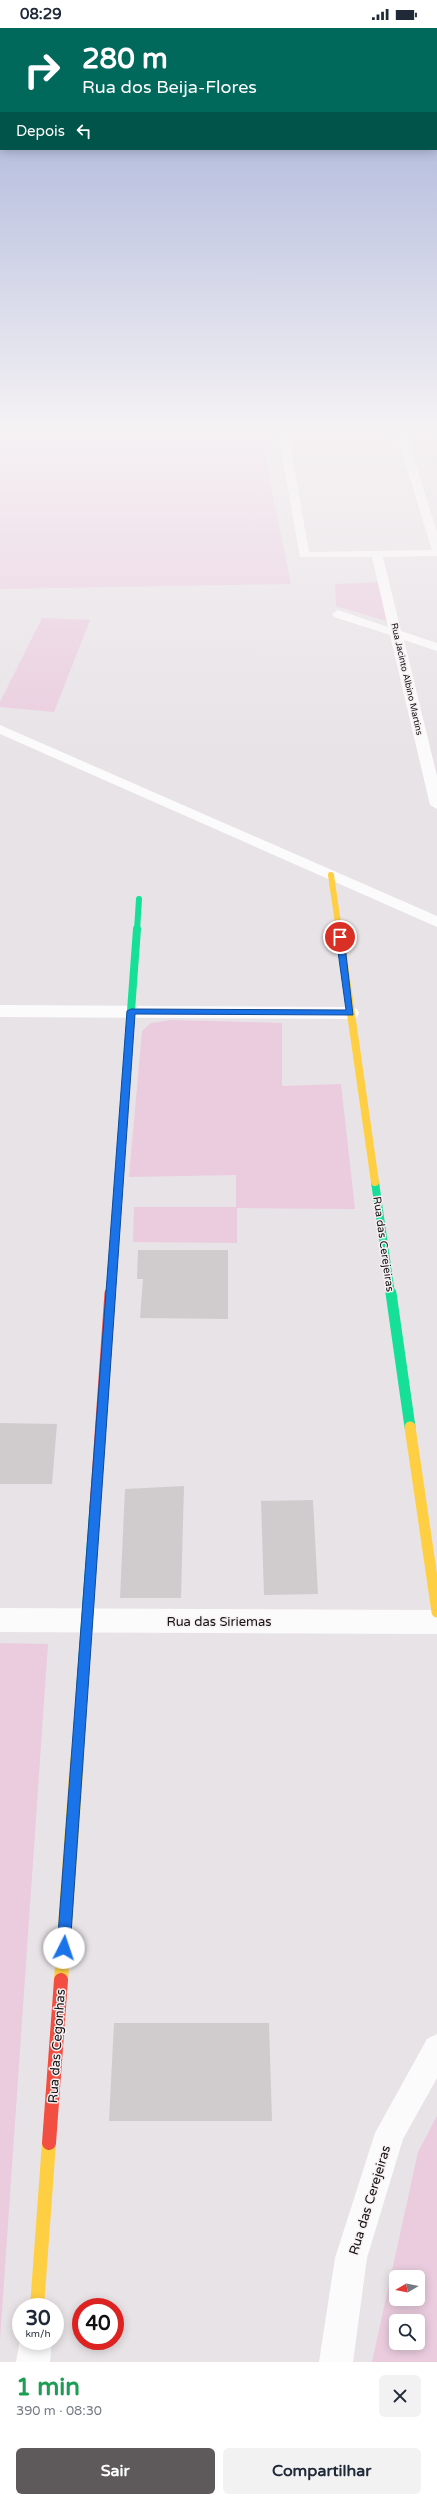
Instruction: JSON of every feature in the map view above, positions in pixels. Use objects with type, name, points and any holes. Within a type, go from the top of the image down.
[{"type":"street","points":[[301,536],[304,555],[437,553]]},
{"type":"street","points":[[433,536],[437,549]]},
{"type":"street","name":"Rua Jacinto Albino Martins","points":[[377,554],[437,805]]},
{"type":"street","points":[[338,614],[437,647]]},
{"type":"street","points":[[0,729],[437,922]]},
{"type":"street","name":"Rua das Cerejeiras","points":[[331,876],[437,1612]]},
{"type":"street","name":"Rua das Cegonhas","points":[[38,2298],[88,1620],[139,899]]},
{"type":"street","points":[[0,1011],[351,1013]]},
{"type":"street","name":"Rua das Siriemas","points":[[0,1620],[437,1622]]},
{"type":"street","name":"Rua das Cerejeiras","points":[[336,2362],[351,2258],[390,2133],[437,2049]]},
{"type":"street","points":[[33,2362],[34,2350]]},
{"type":"shaded area","points":[[0,536],[281,536],[291,584],[0,589]]},
{"type":"shaded area","points":[[383,582],[390,622],[336,606],[335,584]]},
{"type":"shaded area","points":[[42,618],[90,620],[54,712],[0,707],[0,702]]},
{"type":"shaded area","points":[[172,1020],[282,1023],[282,1086],[341,1084],[355,1209],[237,1208],[237,1243],[133,1242],[134,1207],[236,1207],[236,1175],[129,1177],[142,1031],[151,1023]]},
{"type":"shaded area","points":[[0,1643],[48,1644],[0,2340]]},
{"type":"shaded area","points":[[437,2116],[437,2362],[372,2362],[389,2284],[389,2306],[425,2306],[425,2270],[392,2270],[418,2152]]},
{"type":"building","points":[[138,1250],[228,1250],[228,1319],[140,1318],[143,1279],[137,1279]]},
{"type":"building","points":[[0,1423],[57,1424],[52,1484],[0,1484]]},
{"type":"building","points":[[184,1486],[181,1598],[120,1598],[125,1489]]},
{"type":"building","points":[[313,1500],[318,1594],[264,1595],[261,1501]]},
{"type":"building","points":[[114,2023],[269,2023],[272,2121],[109,2121]]},
{"type":"traffic: fast","points":[[118,1188],[139,899]]},
{"type":"traffic: fast","points":[[375,1182],[410,1427]]},
{"type":"traffic: fast","points":[[82,1684],[95,1507]]},
{"type":"traffic: slow","points":[[331,875],[375,1182]]},
{"type":"traffic: slow","points":[[410,1427],[437,1612]]},
{"type":"traffic: slow","points":[[61,1980],[82,1684]]},
{"type":"traffic: slow","points":[[38,2298],[49,2143]]},
{"type":"traffic: jam","points":[[95,1507],[118,1188]]},
{"type":"traffic: jam","points":[[49,2143],[61,1980]]},
{"type":"route","points":[[64,1948],[131,1011],[351,1013],[340,937]]}]
